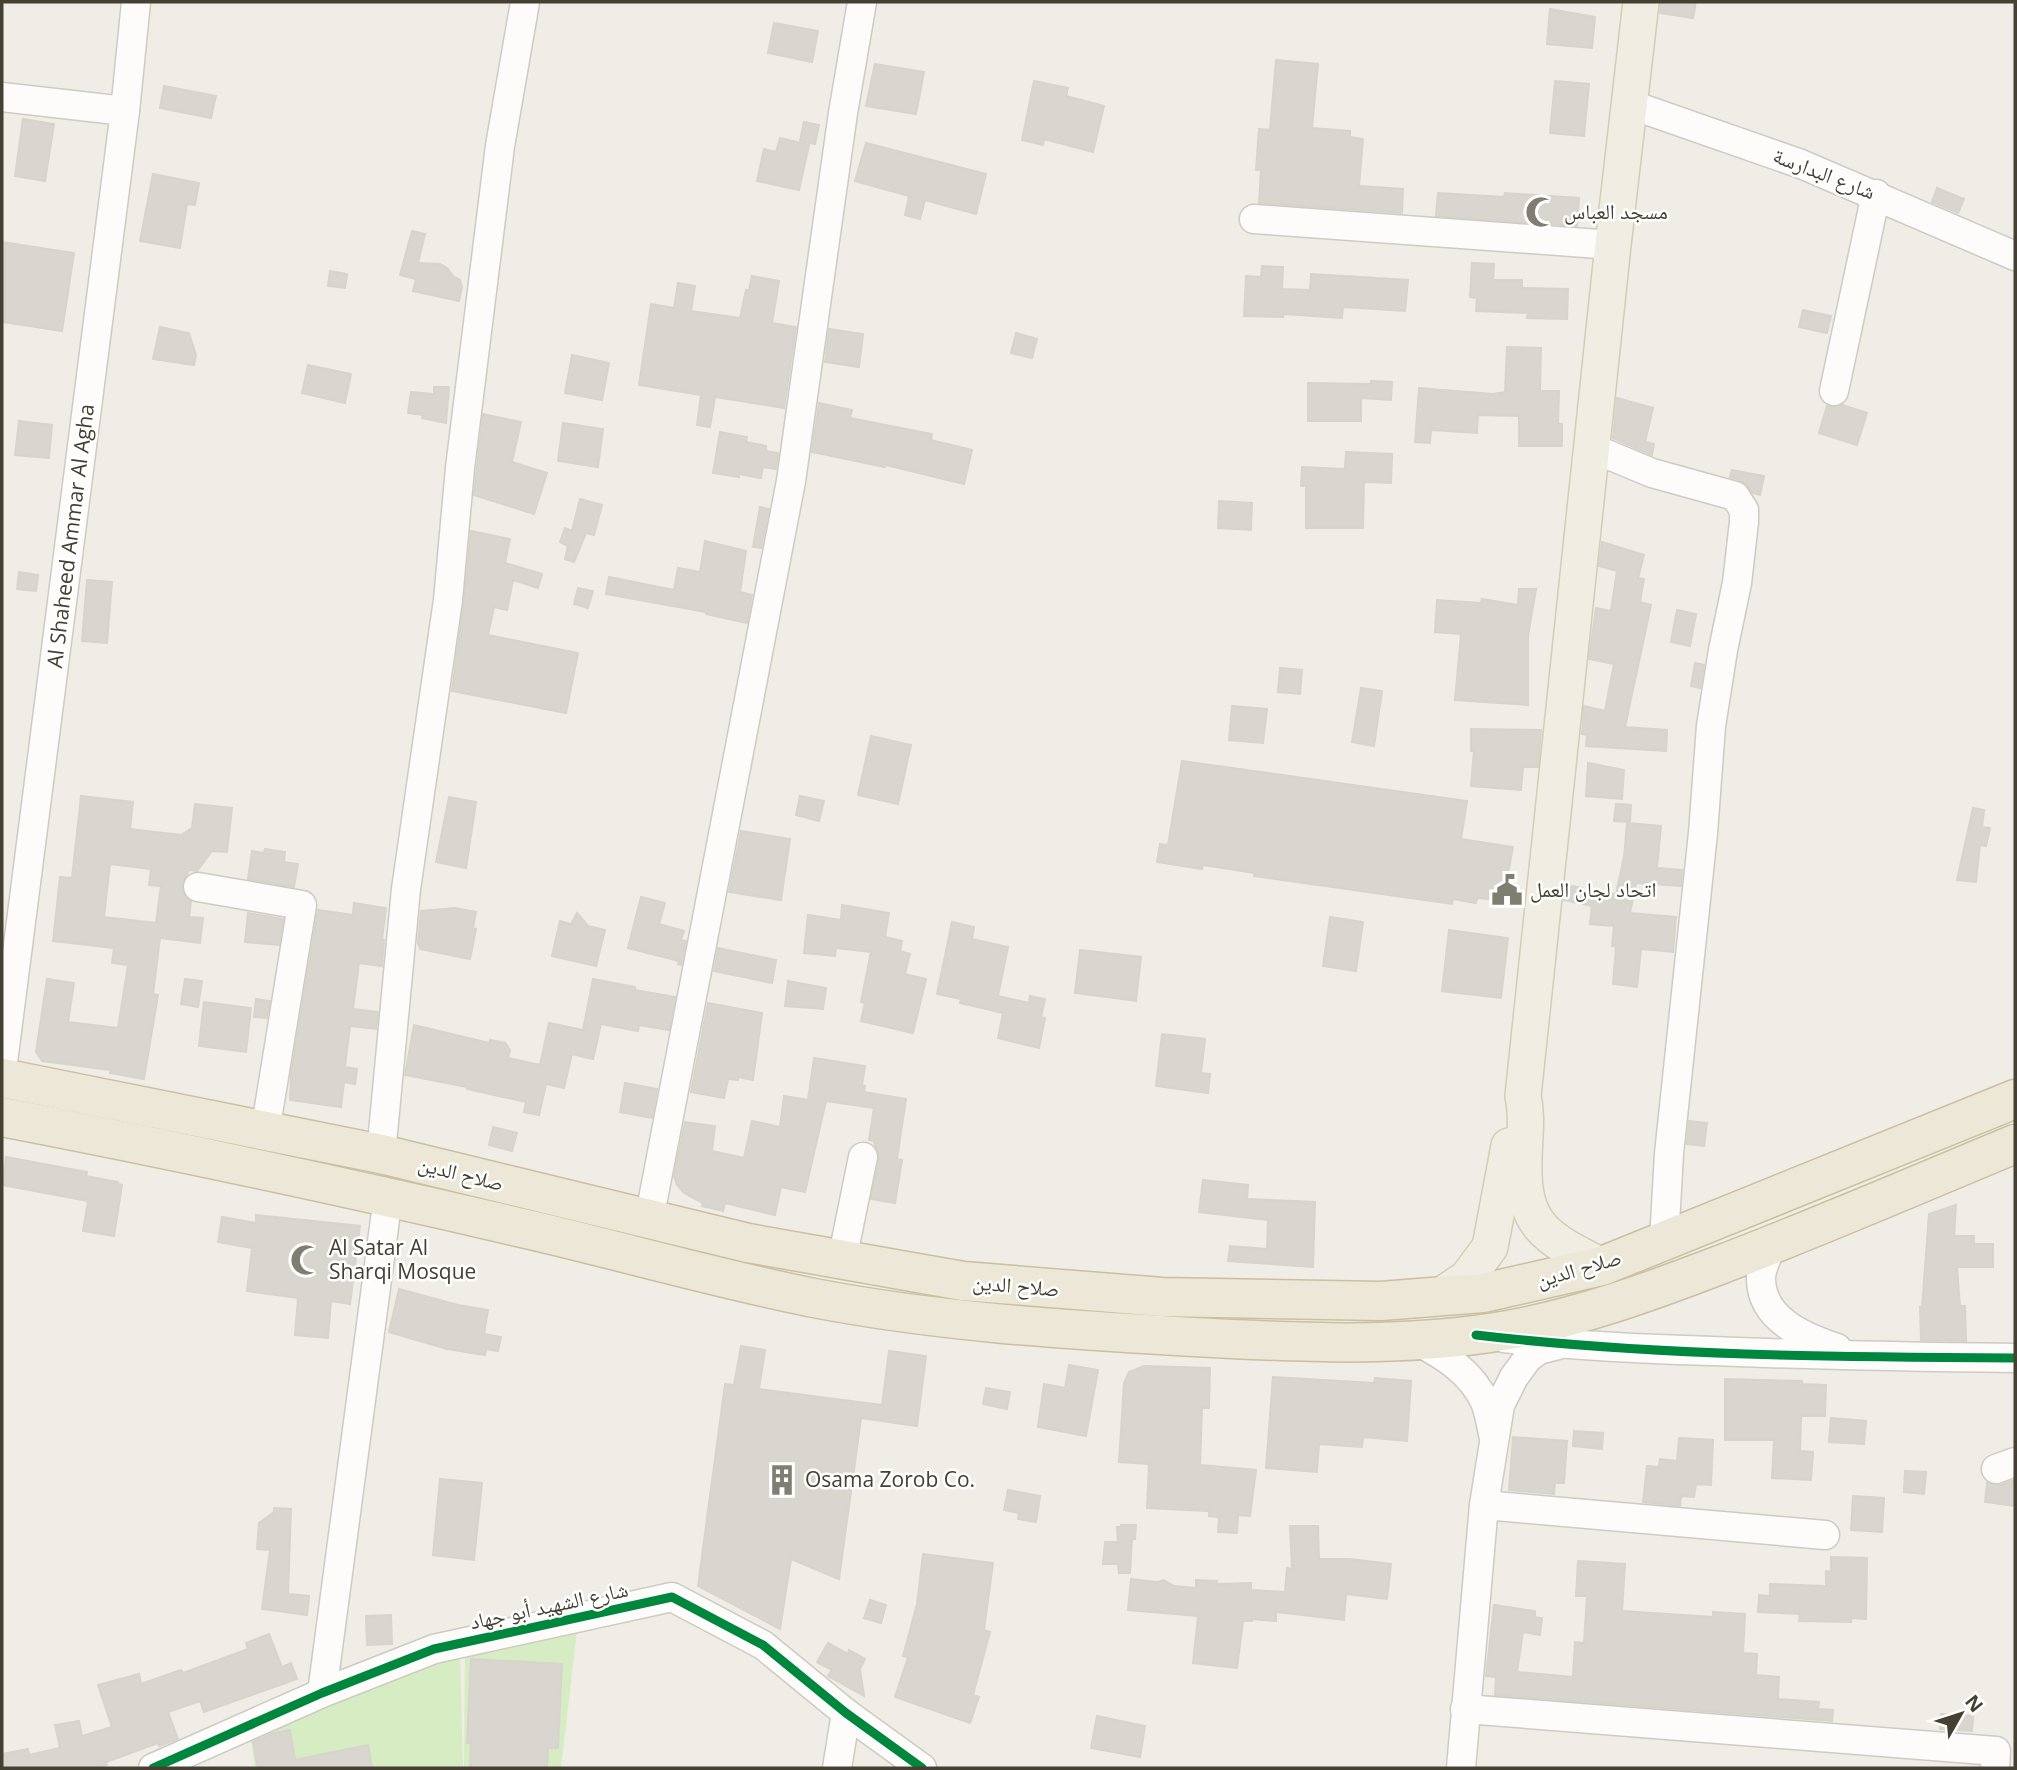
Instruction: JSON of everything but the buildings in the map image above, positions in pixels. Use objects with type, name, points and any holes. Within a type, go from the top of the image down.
[{"type":"highway","name":"صلاح الدين","points":[[2,1077],[381,1154],[748,1243],[963,1281],[1044,1289],[1212,1298],[1381,1301],[1483,1293],[1602,1266],[2015,1099]]},
{"type":"highway","name":"صلاح الدين","points":[[2,1117],[388,1197],[815,1298],[948,1318],[1065,1330],[1230,1339],[1415,1340],[1476,1335],[1546,1322],[1662,1288],[2015,1144]]},
{"type":"highway","points":[[815,1298],[842,1283],[838,1260]]},
{"type":"highway","points":[[948,1318],[943,1297],[950,1287],[963,1281]]},
{"type":"main road","points":[[1440,1296],[1467,1278],[1490,1247],[1514,1115],[1522,1096],[1641,2]]},
{"type":"main road","points":[[1522,1096],[1527,1114],[1524,1165],[1527,1197],[1533,1218],[1558,1244],[1602,1266]]},
{"type":"street","name":"Al Shaheed Ammar Al Agha","points":[[2,1070],[125,111],[136,2]]},
{"type":"street","points":[[381,1154],[406,889],[448,600],[460,468],[500,146],[525,2]]},
{"type":"street","points":[[649,1220],[791,481],[862,2]]},
{"type":"street","points":[[2,97],[125,111]]},
{"type":"street","name":"شارع البدارسة","points":[[1629,104],[1801,164],[2015,256]]},
{"type":"street","points":[[1834,391],[1876,194]]},
{"type":"street","points":[[1254,219],[1613,245]]},
{"type":"street","points":[[1592,447],[1652,473],[1735,496],[1744,510],[1737,583],[1711,726],[1703,833],[1669,1154],[1664,1241]]},
{"type":"street","points":[[198,887],[302,905],[265,1132]]},
{"type":"street","points":[[838,1260],[863,1157]]},
{"type":"street","points":[[322,1693],[388,1197]]},
{"type":"street","points":[[1772,1245],[1761,1277],[1767,1303],[1776,1315],[1805,1336],[1866,1357]]},
{"type":"street","points":[[1476,1335],[1558,1345],[1866,1357],[2015,1358]]},
{"type":"street","points":[[1415,1340],[1443,1355],[1458,1366],[1470,1380],[1484,1401],[1494,1437]]},
{"type":"street","points":[[1461,1768],[1484,1505],[1500,1405],[1514,1377],[1528,1358],[1539,1350],[1558,1345]]},
{"type":"street","points":[[1484,1505],[1825,1535]]},
{"type":"street","name":"شارع الشهيد أبو جهاد","points":[[153,1768],[322,1693],[434,1649],[672,1597],[763,1645],[846,1713],[922,1768]]},
{"type":"street","points":[[1465,1709],[1996,1751],[1995,1768]]},
{"type":"street","points":[[837,1768],[846,1713]]},
{"type":"green space","points":[[577,1630],[561,1768],[464,1768],[465,1654]]},
{"type":"green space","points":[[460,1655],[463,1768],[255,1768],[250,1734]]},
{"type":"cycle path","points":[[1476,1335],[1678,1351],[1813,1356],[2015,1358]]},
{"type":"cycle path","points":[[153,1768],[322,1693],[434,1649],[672,1597],[763,1645],[846,1713],[922,1768]]},
{"type":"place","name":"مسجد العباس","points":[[1541,212]]},
{"type":"place","name":"اتحاد لجان العمل","points":[[1507,890]]},
{"type":"place","name":"Al Satar Al Sharqi Mosque","points":[[306,1260]]},
{"type":"place","name":"Osama Zorob Co.","points":[[782,1480]]}]
